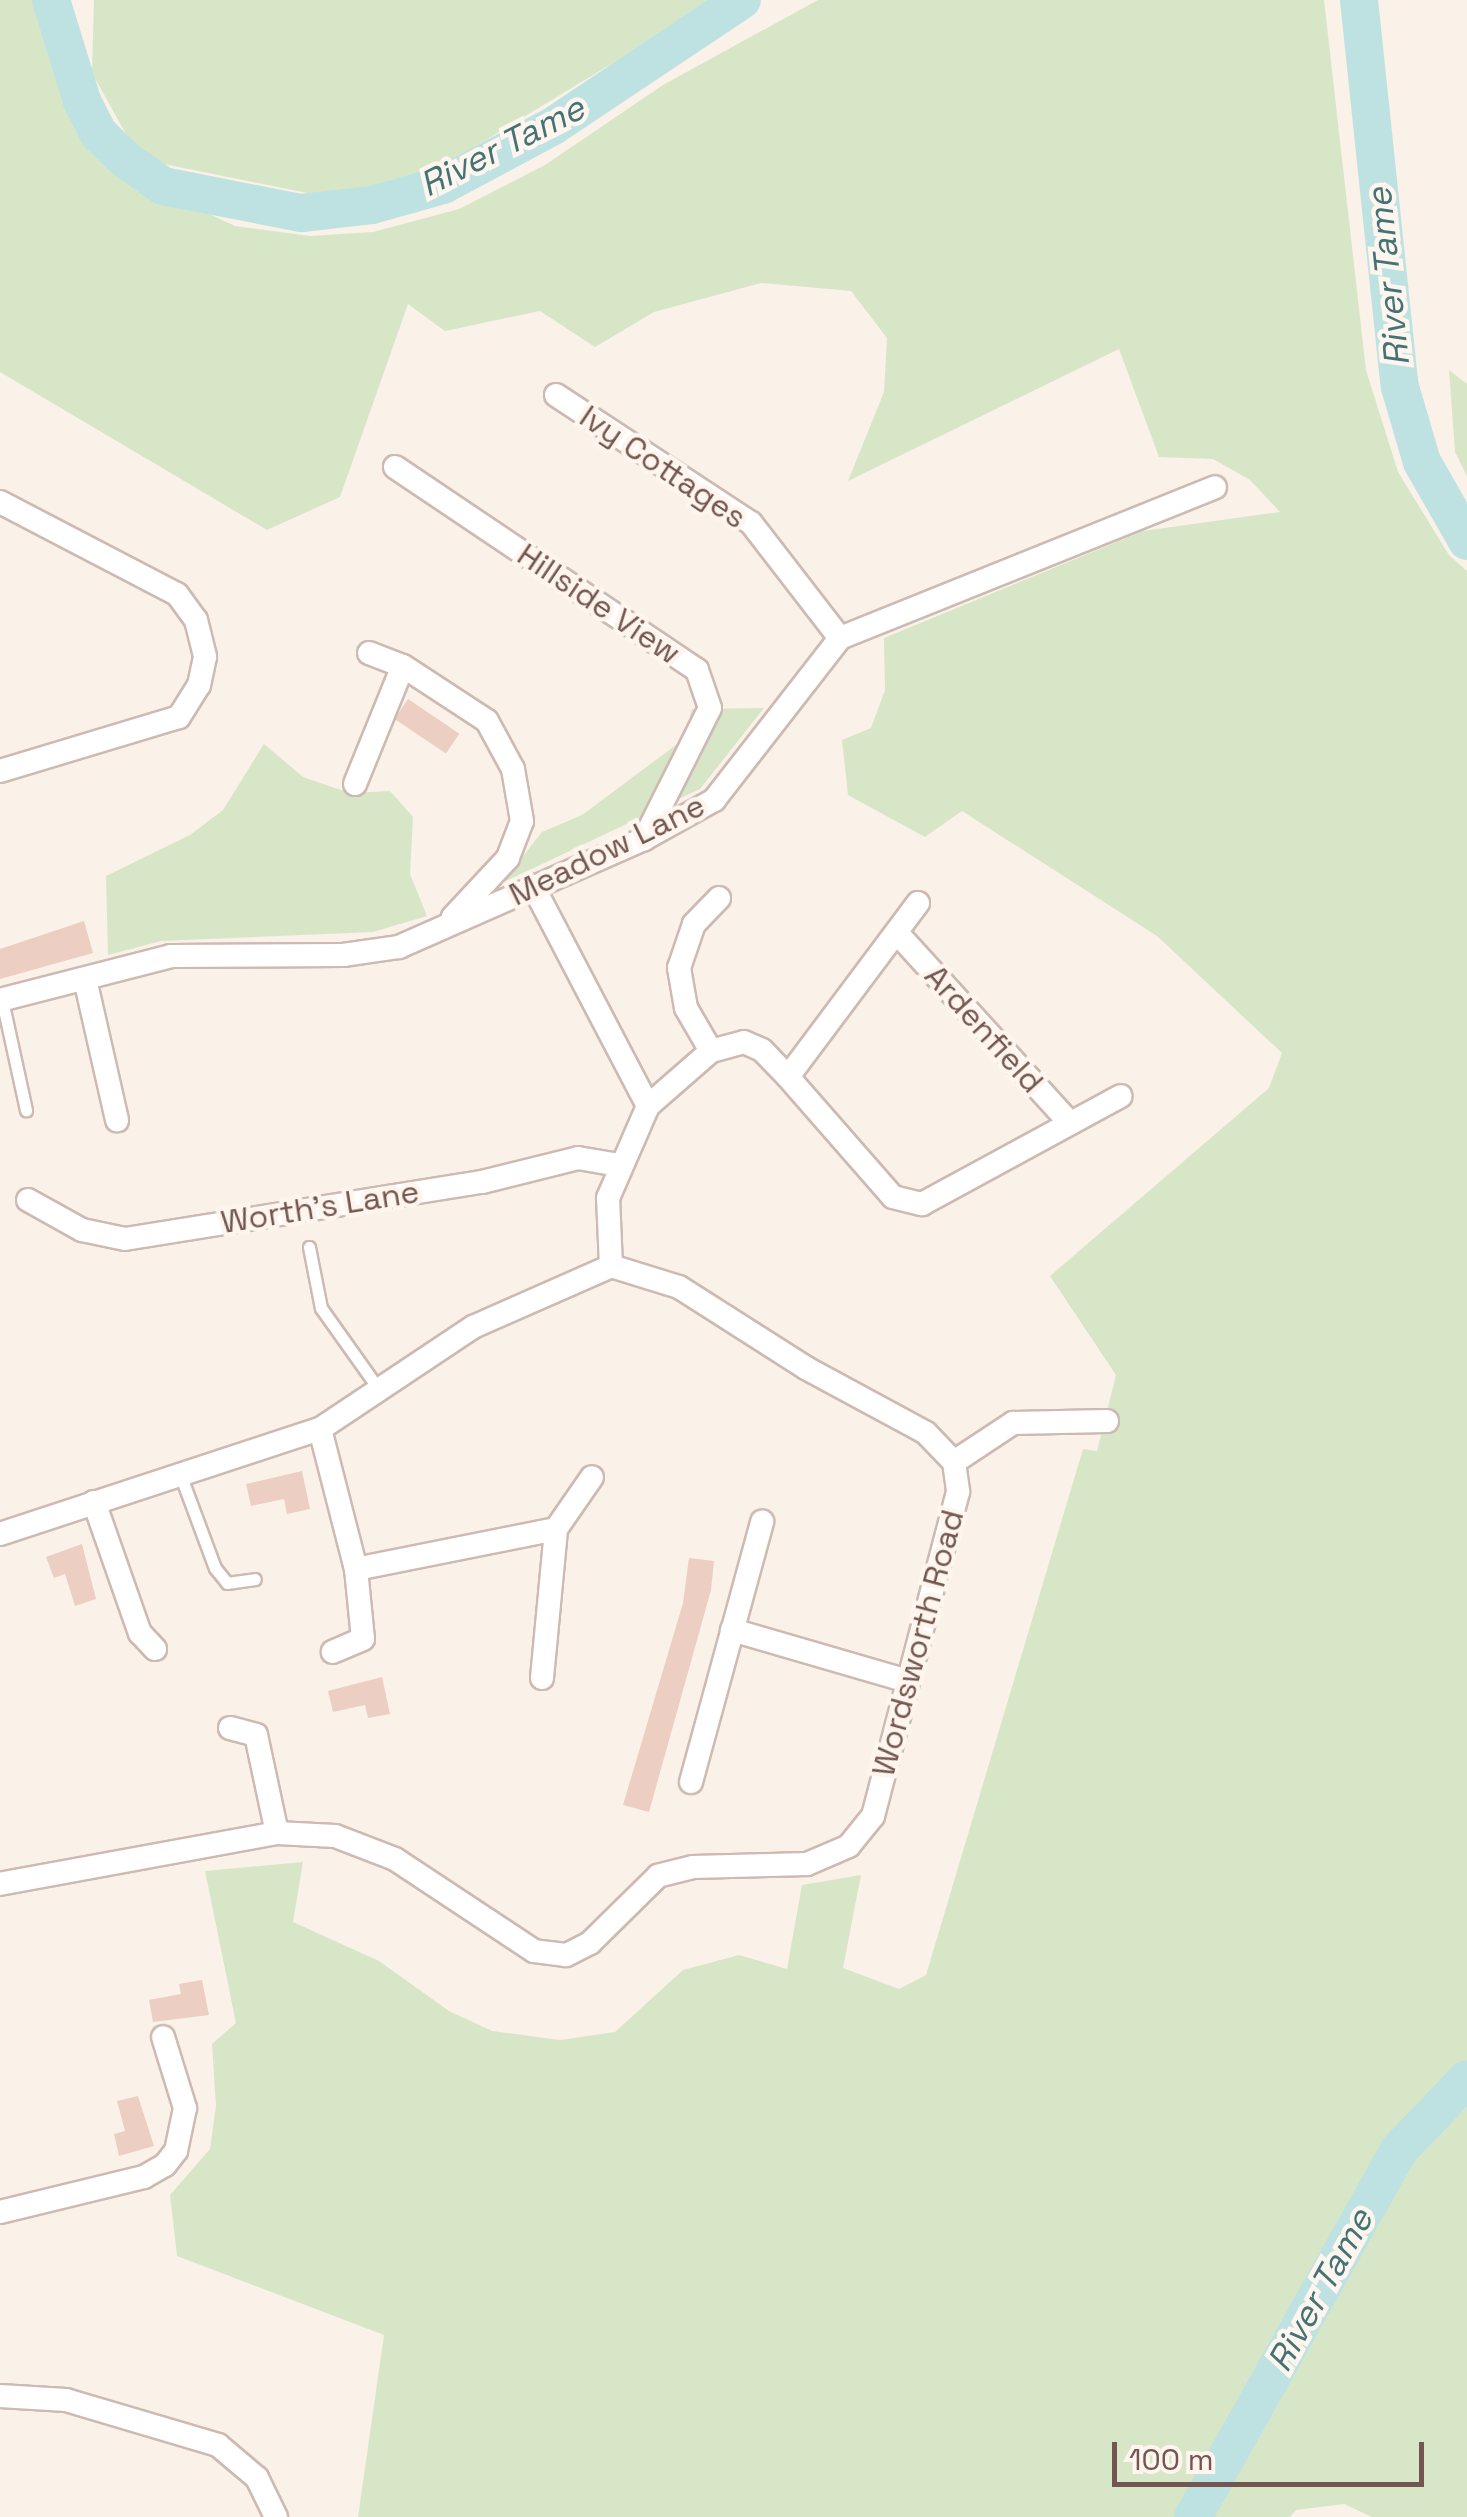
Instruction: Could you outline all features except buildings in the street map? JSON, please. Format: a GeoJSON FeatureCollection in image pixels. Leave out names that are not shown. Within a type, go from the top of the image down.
{"type":"FeatureCollection","features":[{"type":"Feature","properties":{"kind":"street","name":"Ivy Cottages"},"geometry":{"type":"LineString","coordinates":[[556,395],[750,523],[840,638]]}},
{"type":"Feature","properties":{"kind":"street","name":"Hillside View"},"geometry":{"type":"LineString","coordinates":[[395,467],[698,670],[710,708],[644,839]]}},
{"type":"Feature","properties":{"kind":"street","name":"Meadow Lane"},"geometry":{"type":"LineString","coordinates":[[1,1000],[172,956],[380,950],[450,925],[644,839],[714,800],[840,638],[1215,486]]}},
{"type":"Feature","properties":{"kind":"street"},"geometry":{"type":"LineString","coordinates":[[0,502],[177,594],[196,620],[205,657],[198,685],[179,717],[0,772]]}},
{"type":"Feature","properties":{"kind":"street"},"geometry":{"type":"LineString","coordinates":[[369,654],[403,666],[487,721],[513,769],[522,821],[508,858],[450,925]]}},
{"type":"Feature","properties":{"kind":"street"},"geometry":{"type":"LineString","coordinates":[[355,784],[403,666]]}},
{"type":"Feature","properties":{"kind":"street"},"geometry":{"type":"LineString","coordinates":[[534,886],[648,1106]]}},
{"type":"Feature","properties":{"kind":"street"},"geometry":{"type":"LineString","coordinates":[[711,1050],[686,1008],[679,968],[694,924],[718,898]]}},
{"type":"Feature","properties":{"kind":"street","name":"Ardenfield"},"geometry":{"type":"LineString","coordinates":[[918,903],[788,1077],[893,1198],[922,1204],[1121,1096]]}},
{"type":"Feature","properties":{"kind":"street","name":"Ardenfield"},"geometry":{"type":"LineString","coordinates":[[898,934],[1070,1123]]}},
{"type":"Feature","properties":{"kind":"street"},"geometry":{"type":"LineString","coordinates":[[85,979],[118,1120]]}},
{"type":"Feature","properties":{"kind":"street"},"geometry":{"type":"LineString","coordinates":[[0,1534],[320,1429],[473,1327],[611,1266],[608,1198],[619,1165],[648,1106],[711,1050],[744,1042],[762,1050],[788,1077]]}},
{"type":"Feature","properties":{"kind":"street","name":"Worth's Lane"},"geometry":{"type":"LineString","coordinates":[[28,1200],[82,1230],[124,1239],[482,1182],[578,1158],[619,1165]]}},
{"type":"Feature","properties":{"kind":"street","name":"Wordsworth Road"},"geometry":{"type":"LineString","coordinates":[[0,1884],[277,1832],[335,1836],[395,1859],[534,1951],[566,1955],[590,1943],[658,1876],[693,1868],[807,1864],[849,1846],[874,1816],[958,1492],[954,1462],[926,1434],[806,1368],[679,1286],[611,1266]]}},
{"type":"Feature","properties":{"kind":"street"},"geometry":{"type":"LineString","coordinates":[[954,1462],[1013,1423],[1107,1421]]}},
{"type":"Feature","properties":{"kind":"street"},"geometry":{"type":"LineString","coordinates":[[320,1429],[356,1569],[363,1639],[333,1652]]}},
{"type":"Feature","properties":{"kind":"street"},"geometry":{"type":"LineString","coordinates":[[542,1678],[556,1528],[592,1478]]}},
{"type":"Feature","properties":{"kind":"street"},"geometry":{"type":"LineString","coordinates":[[94,1502],[148,1641]]}},
{"type":"Feature","properties":{"kind":"street"},"geometry":{"type":"LineString","coordinates":[[691,1782],[762,1522]]}},
{"type":"Feature","properties":{"kind":"street"},"geometry":{"type":"LineString","coordinates":[[356,1569],[556,1528]]}},
{"type":"Feature","properties":{"kind":"street"},"geometry":{"type":"LineString","coordinates":[[732,1630],[908,1681]]}},
{"type":"Feature","properties":{"kind":"street"},"geometry":{"type":"LineString","coordinates":[[230,1728],[256,1734],[277,1832]]}},
{"type":"Feature","properties":{"kind":"street"},"geometry":{"type":"LineString","coordinates":[[0,2212],[144,2177],[165,2164],[176,2152],[185,2108],[164,2037]]}},
{"type":"Feature","properties":{"kind":"street"},"geometry":{"type":"LineString","coordinates":[[0,2396],[66,2400],[218,2445],[256,2478],[276,2517]]}},
{"type":"Feature","properties":{"kind":"lane"},"geometry":{"type":"LineString","coordinates":[[1,1000],[26,1110]]}},
{"type":"Feature","properties":{"kind":"lane"},"geometry":{"type":"LineString","coordinates":[[308,1246],[321,1308],[380,1391]]}},
{"type":"Feature","properties":{"kind":"lane"},"geometry":{"type":"LineString","coordinates":[[180,1474],[215,1568],[227,1583],[256,1579]]}},
{"type":"Feature","properties":{"kind":"green space"},"geometry":{"type":"Polygon","coordinates":[[[0,0],[42,0],[87,140],[115,170],[235,226],[310,236],[373,232],[459,209],[545,165],[663,85],[818,0],[1324,0],[1366,370],[1398,472],[1449,555],[1467,571],[1467,2517],[1372,2517],[1344,2504],[1296,2510],[1290,2517],[358,2517],[384,2335],[177,2256],[170,2195],[210,2149],[216,2106],[212,2044],[236,2023],[205,1871],[303,1862],[293,1922],[379,1961],[449,2011],[492,2031],[560,2040],[615,2032],[683,1970],[739,1955],[787,1969],[802,1885],[861,1875],[843,1968],[899,1989],[926,1975],[1083,1449],[1097,1451],[1116,1375],[1050,1276],[1269,1088],[1282,1053],[1157,936],[962,811],[925,837],[848,795],[842,740],[871,728],[885,690],[884,638],[1143,531],[1280,512],[1250,480],[1213,459],[1159,457],[1119,349],[848,481],[884,392],[887,338],[851,291],[761,283],[654,312],[595,347],[540,311],[445,331],[408,304],[340,497],[267,530],[0,372],[0,0]]]}},
{"type":"Feature","properties":{"kind":"green space"},"geometry":{"type":"Polygon","coordinates":[[[94,0],[717,0],[461,155],[416,179],[360,194],[307,193],[154,162],[131,143],[92,73],[94,0]]]}},
{"type":"Feature","properties":{"kind":"green space"},"geometry":{"type":"Polygon","coordinates":[[[1449,370],[1467,384],[1467,476],[1455,452],[1449,370]]]}},
{"type":"Feature","properties":{"kind":"green space"},"geometry":{"type":"Polygon","coordinates":[[[764,708],[700,789],[502,883],[542,832],[582,815],[684,739],[692,709],[764,708]]]}},
{"type":"Feature","properties":{"kind":"green space"},"geometry":{"type":"Polygon","coordinates":[[[264,744],[303,777],[350,793],[390,791],[413,817],[410,874],[427,916],[373,932],[161,941],[108,955],[106,876],[190,835],[223,810],[264,744]]]}},
{"type":"Feature","properties":{"kind":"waterway","name":"River Tame"},"geometry":{"type":"LineString","coordinates":[[51,0],[82,101],[98,133],[126,160],[163,186],[301,213],[372,205],[443,185],[553,126],[742,0]]}},
{"type":"Feature","properties":{"kind":"waterway","name":"River Tame"},"geometry":{"type":"LineString","coordinates":[[1359,0],[1400,387],[1422,462],[1467,541]]}},
{"type":"Feature","properties":{"kind":"waterway","name":"River Tame"},"geometry":{"type":"LineString","coordinates":[[1193,2517],[1399,2150],[1467,2079]]}}]}
